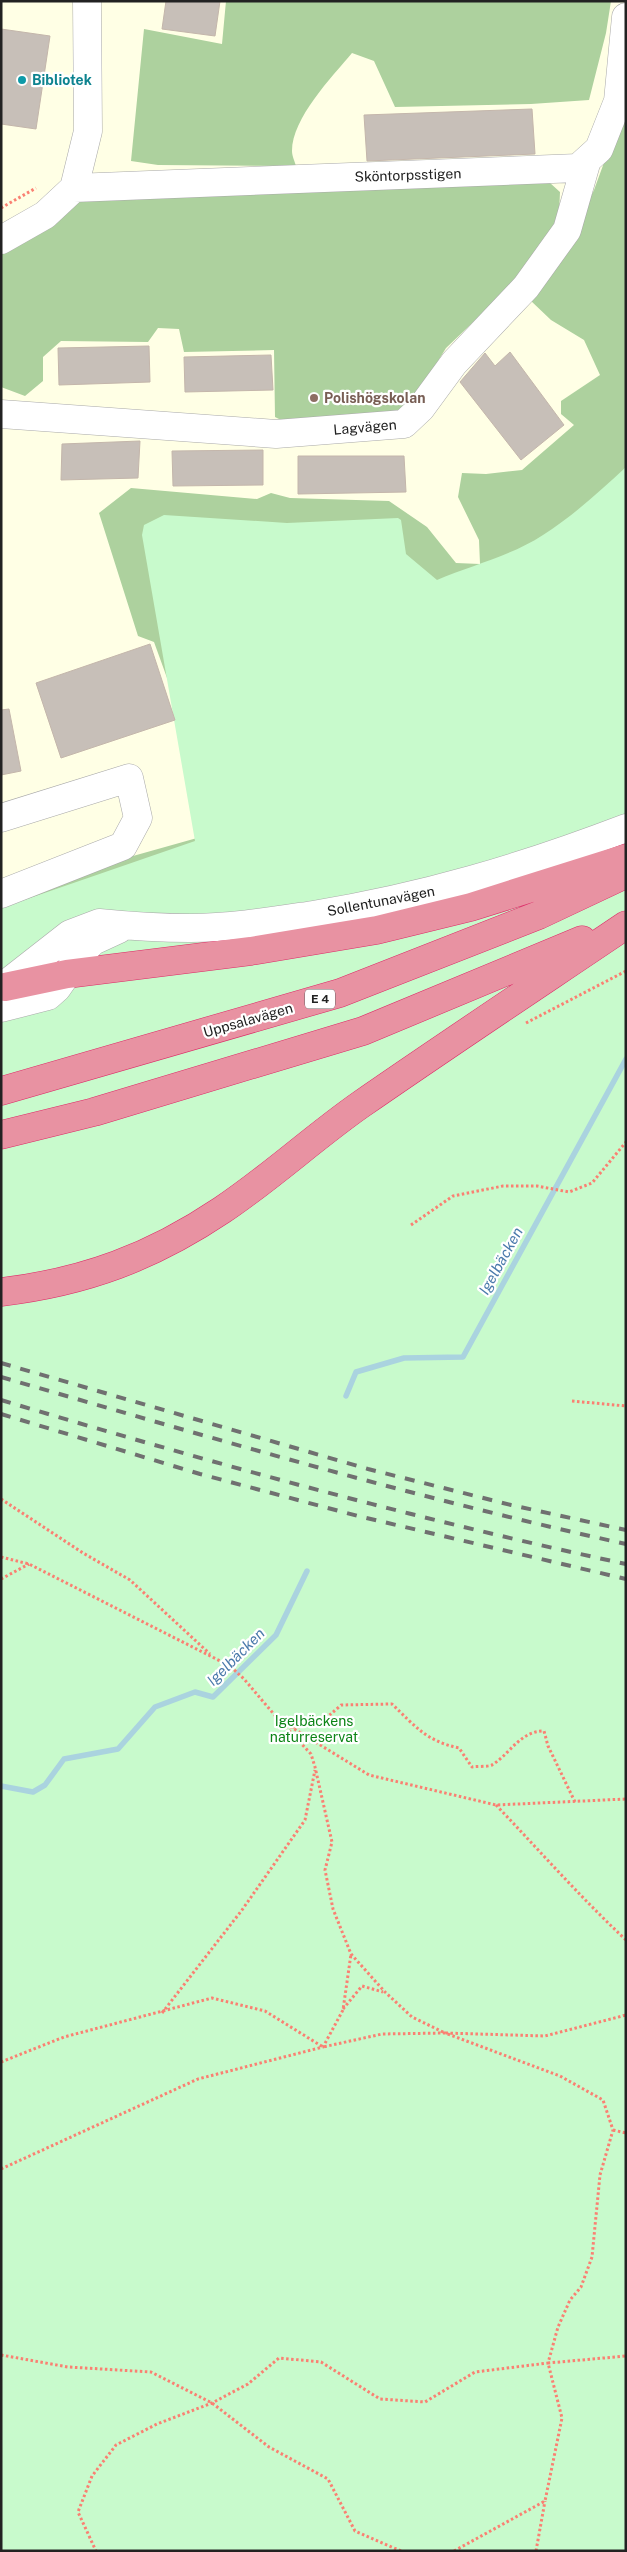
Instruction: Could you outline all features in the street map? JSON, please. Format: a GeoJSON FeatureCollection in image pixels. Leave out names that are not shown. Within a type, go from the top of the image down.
{"type":"FeatureCollection","features":[{"type":"Feature","properties":{"kind":"highway"},"geometry":{"type":"LineString","coordinates":[[3,994],[67,974],[269,949],[377,930],[471,908],[626,858]]}},
{"type":"Feature","properties":{"kind":"highway","name":"Uppsalavägen"},"geometry":{"type":"LineString","coordinates":[[1,1091],[340,993],[539,915],[626,874]]}},
{"type":"Feature","properties":{"kind":"highway"},"geometry":{"type":"LineString","coordinates":[[1,1135],[94,1112],[363,1031],[626,920]]}},
{"type":"Feature","properties":{"kind":"highway"},"geometry":{"type":"LineString","coordinates":[[1,1292],[70,1281],[112,1268],[192,1229],[224,1209],[318,1134],[382,1089],[626,925]]}},
{"type":"Feature","properties":{"kind":"street"},"geometry":{"type":"LineString","coordinates":[[1,240],[44,215],[74,188],[88,131],[87,1]]}},
{"type":"Feature","properties":{"kind":"street","name":"Sköntorpsstigen"},"geometry":{"type":"LineString","coordinates":[[74,188],[578,168],[599,150],[618,101],[626,17]]}},
{"type":"Feature","properties":{"kind":"street","name":"Lagvägen"},"geometry":{"type":"LineString","coordinates":[[1,414],[276,434],[404,424],[421,408],[454,363],[526,287],[567,230],[587,160]]}},
{"type":"Feature","properties":{"kind":"street"},"geometry":{"type":"LineString","coordinates":[[1,818],[129,778],[138,818],[123,846],[1,894]]}},
{"type":"Feature","properties":{"kind":"street","name":"Sollentunavägen"},"geometry":{"type":"LineString","coordinates":[[3,994],[70,934],[99,924],[200,928],[266,922],[351,908],[433,892],[546,859],[626,828]]}},
{"type":"Feature","properties":{"kind":"street","name":"Sollentunavägen"},"geometry":{"type":"LineString","coordinates":[[67,974],[79,956],[93,941],[127,925]]}},
{"type":"Feature","properties":{"kind":"path"},"geometry":{"type":"LineString","coordinates":[[1,208],[36,188]]}},
{"type":"Feature","properties":{"kind":"path"},"geometry":{"type":"LineString","coordinates":[[411,1225],[453,1196],[503,1186],[537,1186],[569,1192],[592,1183],[626,1142]]}},
{"type":"Feature","properties":{"kind":"path"},"geometry":{"type":"LineString","coordinates":[[572,1401],[626,1406]]}},
{"type":"Feature","properties":{"kind":"path"},"geometry":{"type":"LineString","coordinates":[[1,1499],[83,1553],[130,1580],[212,1656]]}},
{"type":"Feature","properties":{"kind":"path"},"geometry":{"type":"LineString","coordinates":[[1,1557],[29,1564],[166,1636],[230,1666],[244,1679],[278,1720],[312,1754],[332,1842],[325,1870],[333,1909],[351,1954],[385,1992],[412,2017],[445,2033],[560,2076],[603,2100],[614,2130],[600,2175],[592,2257],[581,2286],[570,2300],[558,2327],[548,2363],[562,2418],[536,2551]]}},
{"type":"Feature","properties":{"kind":"path"},"geometry":{"type":"LineString","coordinates":[[1,1579],[29,1564]]}},
{"type":"Feature","properties":{"kind":"path"},"geometry":{"type":"LineString","coordinates":[[291,1727],[308,1727],[330,1716],[341,1705],[392,1704],[423,1734],[439,1744],[459,1748],[472,1767],[491,1765],[527,1735],[536,1731],[544,1731],[548,1746],[575,1802]]}},
{"type":"Feature","properties":{"kind":"path"},"geometry":{"type":"LineString","coordinates":[[278,1720],[369,1775],[496,1806],[626,1798]]}},
{"type":"Feature","properties":{"kind":"path"},"geometry":{"type":"LineString","coordinates":[[161,2013],[242,1910],[305,1820],[316,1767]]}},
{"type":"Feature","properties":{"kind":"path"},"geometry":{"type":"LineString","coordinates":[[496,1806],[557,1868],[592,1908],[626,1940]]}},
{"type":"Feature","properties":{"kind":"path"},"geometry":{"type":"LineString","coordinates":[[343,2010],[351,1954]]}},
{"type":"Feature","properties":{"kind":"path"},"geometry":{"type":"LineString","coordinates":[[323,2047],[343,2010],[362,1986],[385,1992]]}},
{"type":"Feature","properties":{"kind":"path"},"geometry":{"type":"LineString","coordinates":[[1,2062],[64,2037],[161,2013],[212,1998],[264,2011],[323,2047]]}},
{"type":"Feature","properties":{"kind":"path"},"geometry":{"type":"LineString","coordinates":[[1,2169],[198,2078],[323,2047],[382,2034],[445,2033],[545,2036],[626,2014]]}},
{"type":"Feature","properties":{"kind":"path"},"geometry":{"type":"LineString","coordinates":[[614,2130],[626,2134]]}},
{"type":"Feature","properties":{"kind":"path"},"geometry":{"type":"LineString","coordinates":[[1,2355],[68,2367],[150,2372],[212,2403],[270,2446],[328,2480],[355,2531],[401,2551]]}},
{"type":"Feature","properties":{"kind":"path"},"geometry":{"type":"LineString","coordinates":[[96,2551],[78,2512],[92,2476],[116,2445],[157,2424],[212,2403],[248,2384],[279,2358],[321,2362],[380,2399],[425,2402],[475,2372],[626,2356]]}},
{"type":"Feature","properties":{"kind":"path"},"geometry":{"type":"LineString","coordinates":[[454,2551],[545,2501]]}},
{"type":"Feature","properties":{"kind":"shaded area","name":"Polishögskolan"},"geometry":{"type":"Polygon","coordinates":[[[1,1],[626,1],[626,794],[1,962],[1,1]]]}},
{"type":"Feature","properties":{"kind":"green space"},"geometry":{"type":"Polygon","coordinates":[[[226,1],[611,1],[606,33],[589,100],[531,104],[395,107],[374,61],[352,53],[314,99],[299,125],[292,151],[296,166],[158,165],[131,161],[144,29],[222,44],[226,1]]]}},
{"type":"Feature","properties":{"kind":"green space"},"geometry":{"type":"Polygon","coordinates":[[[626,117],[626,782],[1,955],[1,907],[133,856],[197,838],[183,722],[154,642],[138,636],[99,513],[131,488],[257,499],[271,493],[290,498],[389,501],[427,527],[456,563],[480,564],[479,540],[458,497],[462,473],[486,474],[522,470],[574,425],[561,414],[561,401],[600,375],[584,340],[551,320],[530,300],[576,226],[594,190],[620,119],[626,117]]]}},
{"type":"Feature","properties":{"kind":"green space"},"geometry":{"type":"Polygon","coordinates":[[[550,183],[560,192],[559,214],[551,236],[525,273],[446,348],[402,420],[293,426],[275,417],[274,350],[184,352],[179,329],[158,328],[148,342],[61,341],[43,357],[43,381],[25,396],[1,387],[1,252],[89,195],[550,183]]]}},
{"type":"Feature","properties":{"kind":"green space","name":"Igelbäckens naturreservat"},"geometry":{"type":"Polygon","coordinates":[[[626,467],[626,2551],[1,2551],[1,908],[195,841],[142,535],[144,525],[164,515],[287,523],[398,518],[401,520],[406,554],[437,580],[505,555],[543,535],[576,511],[626,467]]]}},
{"type":"Feature","properties":{"kind":"building"},"geometry":{"type":"Polygon","coordinates":[[[166,1],[220,1],[215,36],[162,29],[166,1]]]}},
{"type":"Feature","properties":{"kind":"building","name":"Bibliotek"},"geometry":{"type":"Polygon","coordinates":[[[1,29],[50,36],[36,129],[1,124],[1,29]]]}},
{"type":"Feature","properties":{"kind":"building"},"geometry":{"type":"Polygon","coordinates":[[[532,109],[535,154],[367,161],[364,115],[532,109]]]}},
{"type":"Feature","properties":{"kind":"building"},"geometry":{"type":"Polygon","coordinates":[[[149,346],[150,382],[59,385],[58,348],[149,346]]]}},
{"type":"Feature","properties":{"kind":"building"},"geometry":{"type":"Polygon","coordinates":[[[510,352],[564,425],[521,460],[460,382],[485,353],[495,366],[510,352]]]}},
{"type":"Feature","properties":{"kind":"building"},"geometry":{"type":"Polygon","coordinates":[[[271,355],[273,390],[185,392],[184,357],[271,355]]]}},
{"type":"Feature","properties":{"kind":"building"},"geometry":{"type":"Polygon","coordinates":[[[140,441],[138,478],[61,480],[62,444],[140,441]]]}},
{"type":"Feature","properties":{"kind":"building"},"geometry":{"type":"Polygon","coordinates":[[[263,450],[263,485],[173,486],[172,451],[263,450]]]}},
{"type":"Feature","properties":{"kind":"building"},"geometry":{"type":"Polygon","coordinates":[[[298,456],[404,456],[406,492],[298,494],[298,456]]]}},
{"type":"Feature","properties":{"kind":"building"},"geometry":{"type":"Polygon","coordinates":[[[150,644],[175,720],[61,758],[36,683],[150,644]]]}},
{"type":"Feature","properties":{"kind":"building"},"geometry":{"type":"Polygon","coordinates":[[[9,709],[21,771],[1,775],[1,710],[9,709]]]}},
{"type":"Feature","properties":{"kind":"waterway","name":"Igelbäcken"},"geometry":{"type":"LineString","coordinates":[[346,1396],[356,1372],[404,1358],[463,1357],[626,1059]]}},
{"type":"Feature","properties":{"kind":"waterway","name":"Igelbäcken"},"geometry":{"type":"LineString","coordinates":[[1,1786],[33,1792],[45,1785],[64,1759],[118,1749],[155,1707],[195,1692],[213,1697],[276,1635],[307,1571]]}},
{"type":"Feature","properties":{"kind":"railway"},"geometry":{"type":"LineString","coordinates":[[1,1363],[368,1469],[511,1505],[626,1530]]}},
{"type":"Feature","properties":{"kind":"railway"},"geometry":{"type":"LineString","coordinates":[[1,1377],[390,1487],[626,1544]]}},
{"type":"Feature","properties":{"kind":"railway"},"geometry":{"type":"LineString","coordinates":[[1,1400],[156,1445],[390,1509],[626,1564]]}},
{"type":"Feature","properties":{"kind":"railway"},"geometry":{"type":"LineString","coordinates":[[1,1414],[200,1474],[358,1516],[626,1579]]}},
{"type":"Feature","properties":{"kind":"place","name":"Bibliotek"},"geometry":{"type":"Point","coordinates":[22,80]}},
{"type":"Feature","properties":{"kind":"place","name":"Polishögskolan"},"geometry":{"type":"Point","coordinates":[314,398]}}]}
